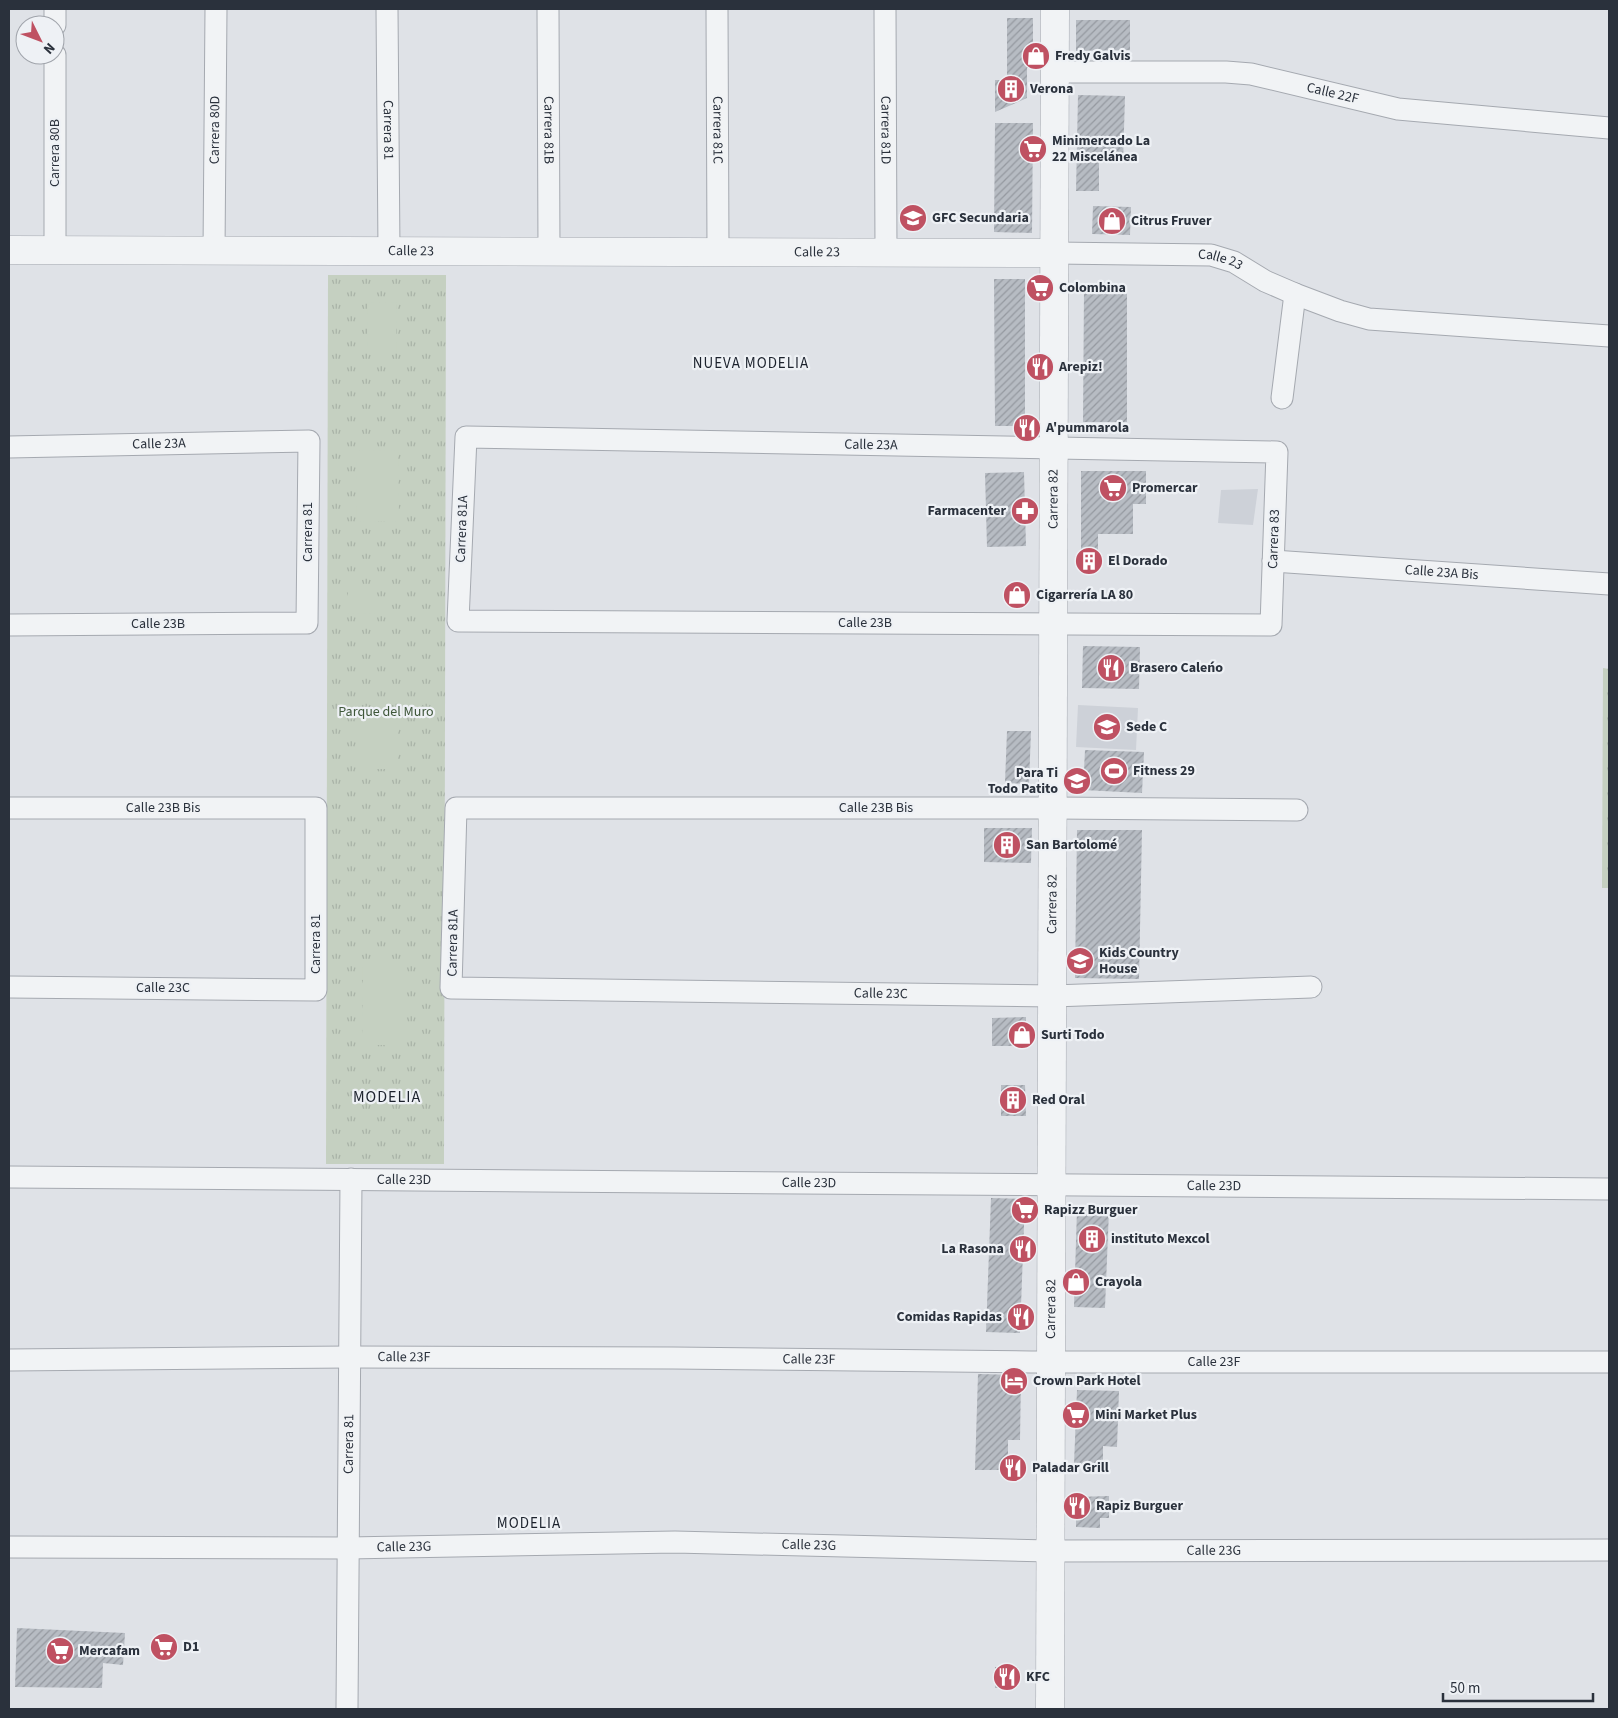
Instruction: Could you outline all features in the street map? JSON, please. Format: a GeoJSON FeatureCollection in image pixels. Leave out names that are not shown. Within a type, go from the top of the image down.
{"type":"FeatureCollection","features":[{"type":"Feature","properties":{"kind":"street","name":"Carrera 80D"},"geometry":{"type":"LineString","coordinates":[[214,250],[216,9]]}},
{"type":"Feature","properties":{"kind":"street","name":"Carrera 81"},"geometry":{"type":"LineString","coordinates":[[387,9],[389,251]]}},
{"type":"Feature","properties":{"kind":"street","name":"Carrera 81B"},"geometry":{"type":"LineString","coordinates":[[548,9],[549,251]]}},
{"type":"Feature","properties":{"kind":"street","name":"Carrera 81C"},"geometry":{"type":"LineString","coordinates":[[717,9],[718,252]]}},
{"type":"Feature","properties":{"kind":"street","name":"Carrera 81D"},"geometry":{"type":"LineString","coordinates":[[885,9],[886,252]]}},
{"type":"Feature","properties":{"kind":"street","name":"Carrera 82"},"geometry":{"type":"LineString","coordinates":[[1050,1709],[1055,9]]}},
{"type":"Feature","properties":{"kind":"street","name":"Carrera 80B"},"geometry":{"type":"LineString","coordinates":[[55,65],[55,250]]}},
{"type":"Feature","properties":{"kind":"street","name":"Calle 22F"},"geometry":{"type":"LineString","coordinates":[[1055,72],[1226,72],[1251,74],[1398,109],[1609,128]]}},
{"type":"Feature","properties":{"kind":"street","name":"Calle 23"},"geometry":{"type":"LineString","coordinates":[[9,250],[1055,252],[1211,255],[1234,262],[1265,281],[1295,294],[1340,311],[1369,319],[1609,336]]}},
{"type":"Feature","properties":{"kind":"street"},"geometry":{"type":"LineString","coordinates":[[1282,398],[1295,294]]}},
{"type":"Feature","properties":{"kind":"street","name":"Calle 23A"},"geometry":{"type":"LineString","coordinates":[[466,436],[1277,452]]}},
{"type":"Feature","properties":{"kind":"street","name":"Carrera 81A"},"geometry":{"type":"LineString","coordinates":[[458,621],[466,436]]}},
{"type":"Feature","properties":{"kind":"street","name":"Carrera 81"},"geometry":{"type":"LineString","coordinates":[[307,623],[309,441]]}},
{"type":"Feature","properties":{"kind":"street","name":"Calle 23A"},"geometry":{"type":"LineString","coordinates":[[9,447],[309,441]]}},
{"type":"Feature","properties":{"kind":"street","name":"Carrera 83"},"geometry":{"type":"LineString","coordinates":[[1271,625],[1277,452]]}},
{"type":"Feature","properties":{"kind":"street","name":"Calle 23A Bis"},"geometry":{"type":"LineString","coordinates":[[1273,561],[1609,584]]}},
{"type":"Feature","properties":{"kind":"street","name":"Calle 23B"},"geometry":{"type":"LineString","coordinates":[[458,621],[1271,625]]}},
{"type":"Feature","properties":{"kind":"street","name":"Calle 23B"},"geometry":{"type":"LineString","coordinates":[[9,625],[307,623]]}},
{"type":"Feature","properties":{"kind":"street","name":"Calle 23B Bis"},"geometry":{"type":"LineString","coordinates":[[9,808],[316,808]]}},
{"type":"Feature","properties":{"kind":"street","name":"Carrera 81"},"geometry":{"type":"LineString","coordinates":[[316,808],[316,990]]}},
{"type":"Feature","properties":{"kind":"street","name":"Carrera 81A"},"geometry":{"type":"LineString","coordinates":[[451,988],[456,808]]}},
{"type":"Feature","properties":{"kind":"street","name":"Calle 23B Bis"},"geometry":{"type":"LineString","coordinates":[[456,808],[1297,810]]}},
{"type":"Feature","properties":{"kind":"street","name":"Calle 23C"},"geometry":{"type":"LineString","coordinates":[[9,987],[316,990]]}},
{"type":"Feature","properties":{"kind":"street","name":"Calle 23C"},"geometry":{"type":"LineString","coordinates":[[451,988],[1053,996],[1311,987]]}},
{"type":"Feature","properties":{"kind":"street","name":"Calle 23D"},"geometry":{"type":"LineString","coordinates":[[9,1177],[1609,1189]]}},
{"type":"Feature","properties":{"kind":"street","name":"Carrera 81"},"geometry":{"type":"LineString","coordinates":[[347,1709],[352,1180]]}},
{"type":"Feature","properties":{"kind":"street","name":"Calle 23F"},"geometry":{"type":"LineString","coordinates":[[9,1360],[350,1357],[1051,1362],[1609,1362]]}},
{"type":"Feature","properties":{"kind":"street","name":"Calle 23G"},"geometry":{"type":"LineString","coordinates":[[9,1547],[348,1548],[675,1542],[1050,1550],[1609,1550]]}},
{"type":"Feature","properties":{"kind":"shaded area"},"geometry":{"type":"Polygon","coordinates":[[[1258,489],[1253,525],[1218,523],[1221,490],[1258,489]]]}},
{"type":"Feature","properties":{"kind":"shaded area","name":"Sede C"},"geometry":{"type":"Polygon","coordinates":[[[1078,705],[1138,708],[1136,750],[1076,747],[1078,705]]]}},
{"type":"Feature","properties":{"kind":"green space","name":"Parque del Muro"},"geometry":{"type":"Polygon","coordinates":[[[328,275],[446,275],[444,1164],[326,1164],[328,275]]]}},
{"type":"Feature","properties":{"kind":"green space"},"geometry":{"type":"Polygon","coordinates":[[[368,302],[397,303],[396,353],[367,353],[368,302]]]}},
{"type":"Feature","properties":{"kind":"green space"},"geometry":{"type":"Polygon","coordinates":[[[398,450],[399,521],[357,522],[356,451],[398,450]]]}},
{"type":"Feature","properties":{"kind":"green space"},"geometry":{"type":"Polygon","coordinates":[[[348,584],[375,584],[375,614],[348,613],[348,584]]]}},
{"type":"Feature","properties":{"kind":"green space"},"geometry":{"type":"Polygon","coordinates":[[[1603,668],[1609,669],[1609,888],[1602,888],[1603,668]]]}},
{"type":"Feature","properties":{"kind":"green space"},"geometry":{"type":"Polygon","coordinates":[[[358,709],[398,709],[398,769],[358,769],[358,709]]]}},
{"type":"Feature","properties":{"kind":"green space"},"geometry":{"type":"Polygon","coordinates":[[[363,965],[406,965],[406,1045],[362,1045],[363,965]]]}},
{"type":"Feature","properties":{"kind":"building"},"geometry":{"type":"Polygon","coordinates":[[[1007,18],[1033,18],[1033,68],[1027,68],[1027,98],[995,112],[995,80],[1007,80],[1007,18]]]}},
{"type":"Feature","properties":{"kind":"building"},"geometry":{"type":"Polygon","coordinates":[[[1076,20],[1130,20],[1130,50],[1076,51],[1076,20]]]}},
{"type":"Feature","properties":{"kind":"building"},"geometry":{"type":"Polygon","coordinates":[[[1078,95],[1125,96],[1123,163],[1099,162],[1099,191],[1076,191],[1078,95]]]}},
{"type":"Feature","properties":{"kind":"building"},"geometry":{"type":"Polygon","coordinates":[[[995,123],[1033,123],[1032,233],[994,232],[995,123]]]}},
{"type":"Feature","properties":{"kind":"building","name":"Citrus Fruver"},"geometry":{"type":"Polygon","coordinates":[[[1093,206],[1131,207],[1130,235],[1092,234],[1093,206]]]}},
{"type":"Feature","properties":{"kind":"building"},"geometry":{"type":"Polygon","coordinates":[[[994,279],[1025,279],[1025,426],[995,426],[994,279]]]}},
{"type":"Feature","properties":{"kind":"building"},"geometry":{"type":"Polygon","coordinates":[[[1084,290],[1127,290],[1127,422],[1083,422],[1084,290]]]}},
{"type":"Feature","properties":{"kind":"building"},"geometry":{"type":"Polygon","coordinates":[[[1081,471],[1146,471],[1146,504],[1133,504],[1133,534],[1098,534],[1098,570],[1081,570],[1081,471]]]}},
{"type":"Feature","properties":{"kind":"building"},"geometry":{"type":"Polygon","coordinates":[[[1024,472],[1026,546],[987,547],[985,473],[1024,472]]]}},
{"type":"Feature","properties":{"kind":"building","name":"Brasero Caleńo"},"geometry":{"type":"Polygon","coordinates":[[[1083,646],[1140,647],[1139,689],[1082,688],[1083,646]]]}},
{"type":"Feature","properties":{"kind":"building"},"geometry":{"type":"Polygon","coordinates":[[[1007,731],[1031,731],[1029,784],[1005,783],[1007,731]]]}},
{"type":"Feature","properties":{"kind":"building","name":"Fitness 29"},"geometry":{"type":"Polygon","coordinates":[[[1085,750],[1144,752],[1142,793],[1083,790],[1085,750]]]}},
{"type":"Feature","properties":{"kind":"building","name":"San Bartolomé"},"geometry":{"type":"Polygon","coordinates":[[[984,828],[1032,828],[1031,863],[984,862],[984,828]]]}},
{"type":"Feature","properties":{"kind":"building","name":"Kids Country House"},"geometry":{"type":"Polygon","coordinates":[[[1077,830],[1142,830],[1139,979],[1075,978],[1077,830]]]}},
{"type":"Feature","properties":{"kind":"building"},"geometry":{"type":"Polygon","coordinates":[[[1026,1017],[1026,1046],[992,1046],[992,1018],[1026,1017]]]}},
{"type":"Feature","properties":{"kind":"building","name":"Red Oral"},"geometry":{"type":"Polygon","coordinates":[[[1001,1085],[1025,1085],[1026,1116],[1001,1116],[1001,1085]]]}},
{"type":"Feature","properties":{"kind":"building"},"geometry":{"type":"Polygon","coordinates":[[[991,1198],[1025,1199],[1020,1333],[986,1332],[991,1198]]]}},
{"type":"Feature","properties":{"kind":"building","name":"instituto Mexcol"},"geometry":{"type":"Polygon","coordinates":[[[1077,1209],[1109,1210],[1105,1308],[1074,1307],[1077,1209]]]}},
{"type":"Feature","properties":{"kind":"building"},"geometry":{"type":"Polygon","coordinates":[[[978,1374],[1021,1375],[1020,1440],[1008,1440],[1008,1470],[975,1470],[978,1374]]]}},
{"type":"Feature","properties":{"kind":"building"},"geometry":{"type":"Polygon","coordinates":[[[1077,1390],[1119,1391],[1117,1447],[1103,1446],[1103,1465],[1074,1464],[1077,1390]]]}},
{"type":"Feature","properties":{"kind":"building"},"geometry":{"type":"Polygon","coordinates":[[[1109,1496],[1109,1518],[1100,1518],[1100,1528],[1076,1527],[1076,1497],[1109,1496]]]}},
{"type":"Feature","properties":{"kind":"building","name":"Mercafam"},"geometry":{"type":"Polygon","coordinates":[[[17,1628],[125,1633],[123,1665],[103,1663],[102,1688],[15,1687],[17,1628]]]}},
{"type":"Feature","properties":{"kind":"building","name":"KFC"},"geometry":{"type":"Polygon","coordinates":[[[995,1667],[1018,1667],[1018,1687],[995,1688],[995,1667]]]}},
{"type":"Feature","properties":{"kind":"place","name":"Fredy Galvis"},"geometry":{"type":"Point","coordinates":[1036,56]}},
{"type":"Feature","properties":{"kind":"place","name":"Verona"},"geometry":{"type":"Point","coordinates":[1011,89]}},
{"type":"Feature","properties":{"kind":"place","name":"Minimercado La 22 Miscelánea"},"geometry":{"type":"Point","coordinates":[1033,149]}},
{"type":"Feature","properties":{"kind":"place","name":"GFC Secundaria"},"geometry":{"type":"Point","coordinates":[913,218]}},
{"type":"Feature","properties":{"kind":"place","name":"Citrus Fruver"},"geometry":{"type":"Point","coordinates":[1112,221]}},
{"type":"Feature","properties":{"kind":"place","name":"Colombina"},"geometry":{"type":"Point","coordinates":[1040,288]}},
{"type":"Feature","properties":{"kind":"place","name":"Arepiz!"},"geometry":{"type":"Point","coordinates":[1040,367]}},
{"type":"Feature","properties":{"kind":"place","name":"A'pummarola"},"geometry":{"type":"Point","coordinates":[1027,428]}},
{"type":"Feature","properties":{"kind":"place","name":"Promercar"},"geometry":{"type":"Point","coordinates":[1113,488]}},
{"type":"Feature","properties":{"kind":"place","name":"Farmacenter"},"geometry":{"type":"Point","coordinates":[1025,511]}},
{"type":"Feature","properties":{"kind":"place","name":"El Dorado"},"geometry":{"type":"Point","coordinates":[1089,561]}},
{"type":"Feature","properties":{"kind":"place","name":"Cigarrería LA 80"},"geometry":{"type":"Point","coordinates":[1017,595]}},
{"type":"Feature","properties":{"kind":"place","name":"Brasero Caleńo"},"geometry":{"type":"Point","coordinates":[1111,668]}},
{"type":"Feature","properties":{"kind":"place","name":"Sede C"},"geometry":{"type":"Point","coordinates":[1107,727]}},
{"type":"Feature","properties":{"kind":"place","name":"Fitness 29"},"geometry":{"type":"Point","coordinates":[1114,771]}},
{"type":"Feature","properties":{"kind":"place","name":"Para Ti Todo Patito"},"geometry":{"type":"Point","coordinates":[1077,781]}},
{"type":"Feature","properties":{"kind":"place","name":"San Bartolomé"},"geometry":{"type":"Point","coordinates":[1007,845]}},
{"type":"Feature","properties":{"kind":"place","name":"Kids Country House"},"geometry":{"type":"Point","coordinates":[1080,961]}},
{"type":"Feature","properties":{"kind":"place","name":"Surti Todo"},"geometry":{"type":"Point","coordinates":[1022,1035]}},
{"type":"Feature","properties":{"kind":"place","name":"Red Oral"},"geometry":{"type":"Point","coordinates":[1013,1100]}},
{"type":"Feature","properties":{"kind":"place","name":"Rapizz Burguer"},"geometry":{"type":"Point","coordinates":[1025,1210]}},
{"type":"Feature","properties":{"kind":"place","name":"instituto Mexcol"},"geometry":{"type":"Point","coordinates":[1092,1239]}},
{"type":"Feature","properties":{"kind":"place","name":"La Rasona"},"geometry":{"type":"Point","coordinates":[1023,1249]}},
{"type":"Feature","properties":{"kind":"place","name":"Crayola"},"geometry":{"type":"Point","coordinates":[1076,1282]}},
{"type":"Feature","properties":{"kind":"place","name":"Comidas Rapidas"},"geometry":{"type":"Point","coordinates":[1021,1317]}},
{"type":"Feature","properties":{"kind":"place","name":"Crown Park Hotel"},"geometry":{"type":"Point","coordinates":[1014,1381]}},
{"type":"Feature","properties":{"kind":"place","name":"Mini Market Plus"},"geometry":{"type":"Point","coordinates":[1076,1415]}},
{"type":"Feature","properties":{"kind":"place","name":"Paladar Grill"},"geometry":{"type":"Point","coordinates":[1013,1468]}},
{"type":"Feature","properties":{"kind":"place","name":"Rapiz Burguer"},"geometry":{"type":"Point","coordinates":[1077,1506]}},
{"type":"Feature","properties":{"kind":"place","name":"D1"},"geometry":{"type":"Point","coordinates":[164,1647]}},
{"type":"Feature","properties":{"kind":"place","name":"Mercafam"},"geometry":{"type":"Point","coordinates":[60,1651]}},
{"type":"Feature","properties":{"kind":"place","name":"KFC"},"geometry":{"type":"Point","coordinates":[1007,1677]}},
{"type":"Feature","properties":{"kind":"district","name":"NUEVA MODELIA"},"geometry":{"type":"Point","coordinates":[751,363]}},
{"type":"Feature","properties":{"kind":"district","name":"MODELIA"},"geometry":{"type":"Point","coordinates":[387,1097]}},
{"type":"Feature","properties":{"kind":"district","name":"MODELIA"},"geometry":{"type":"Point","coordinates":[529,1523]}}]}
